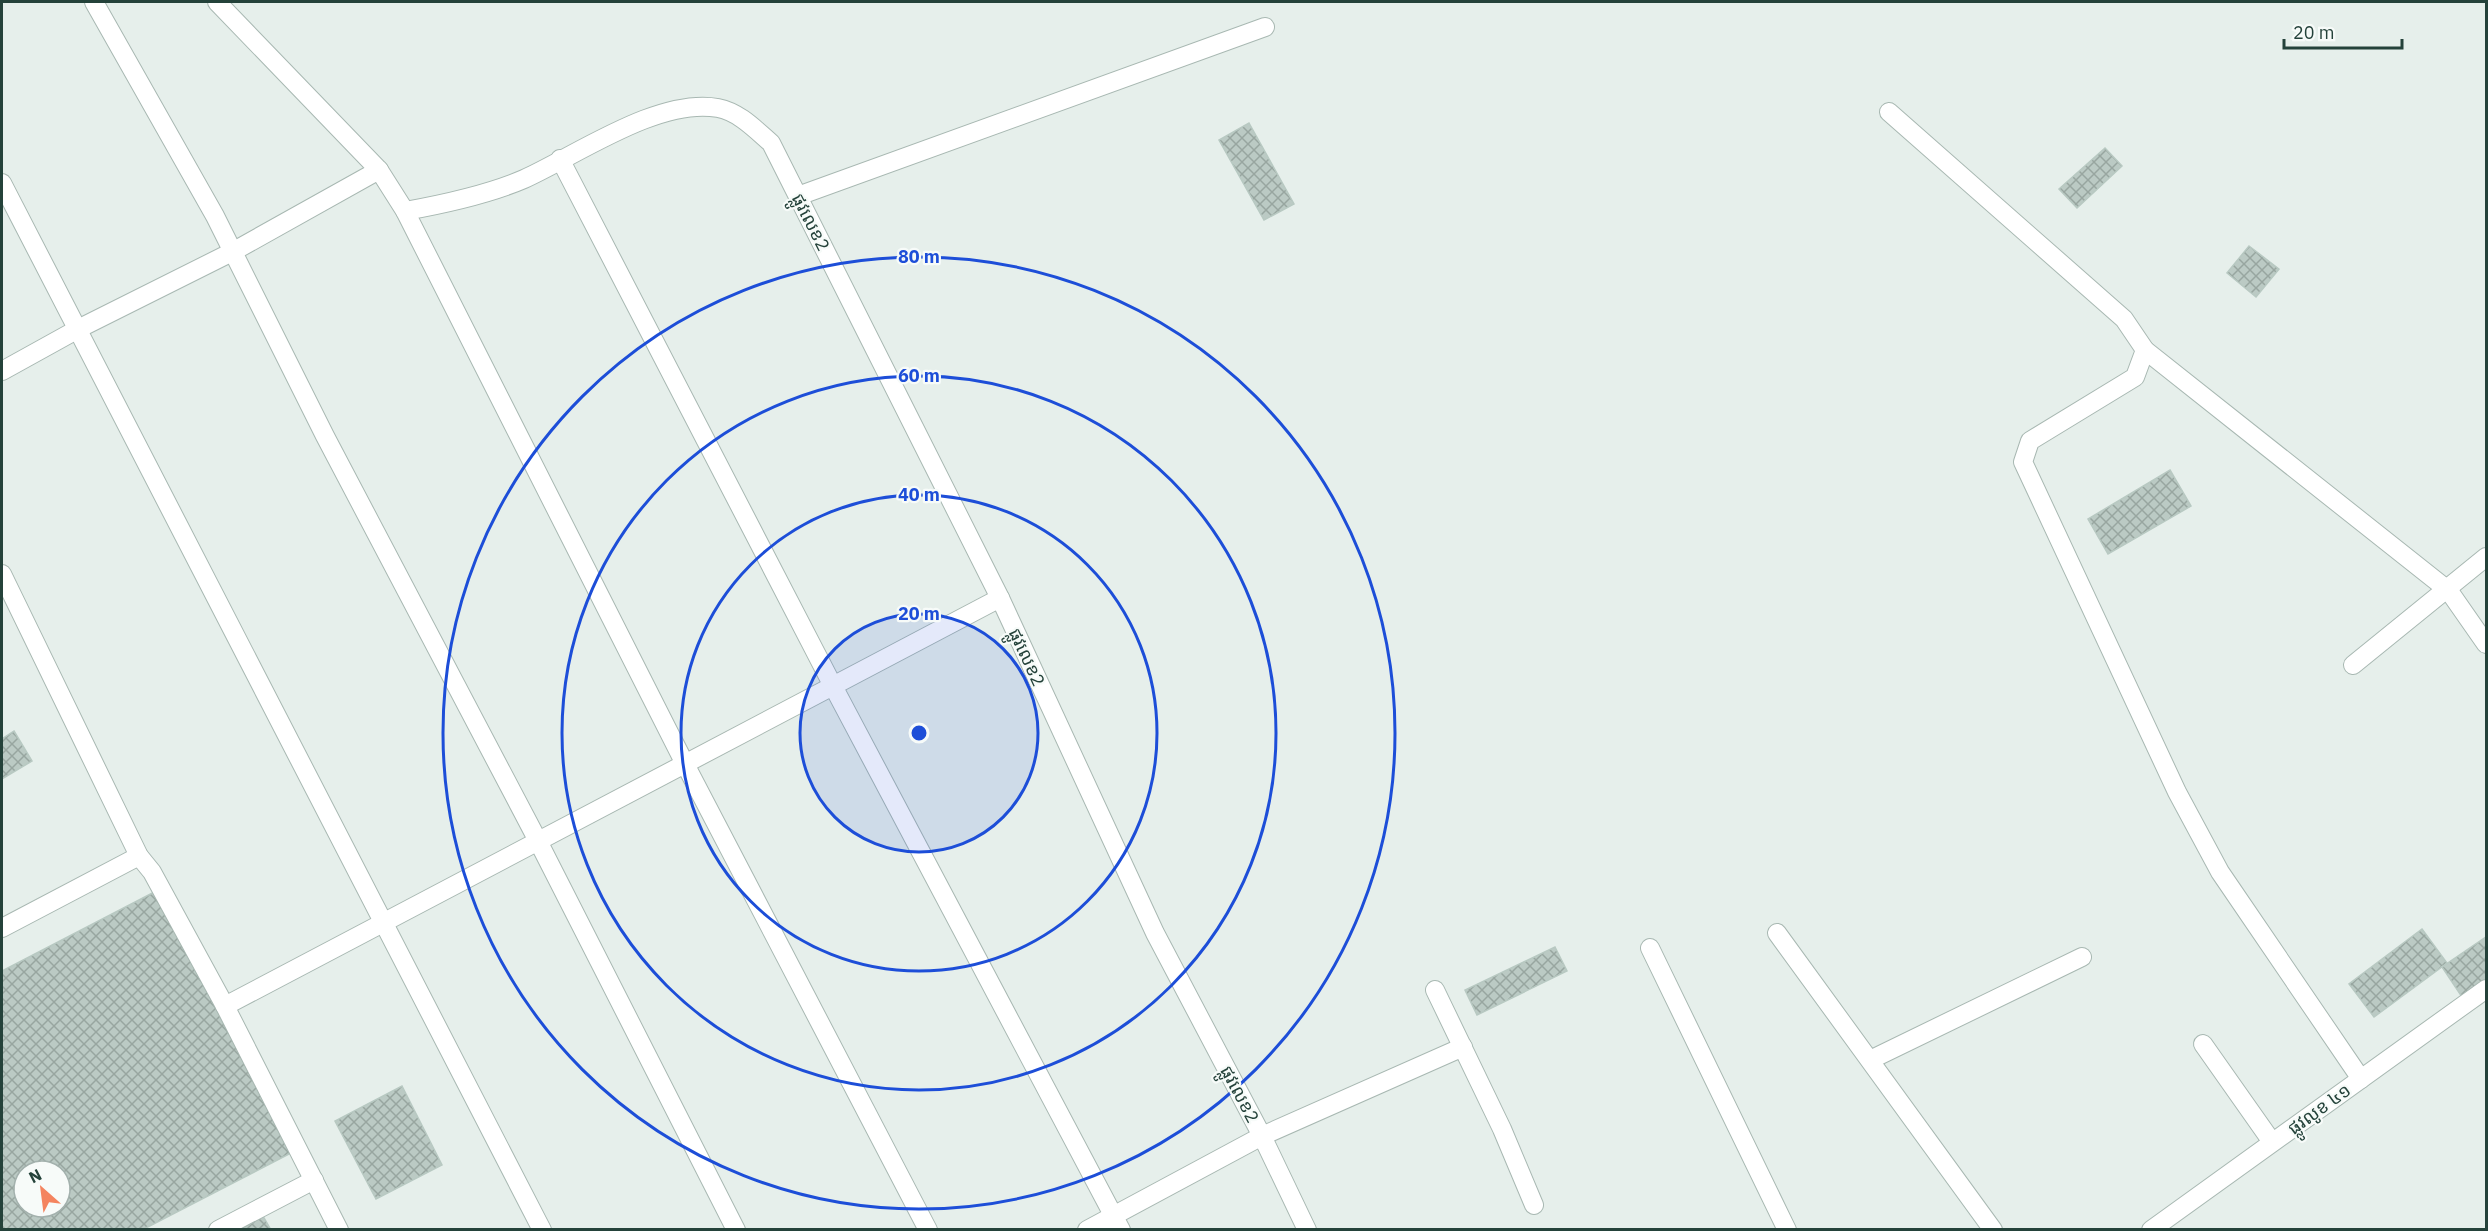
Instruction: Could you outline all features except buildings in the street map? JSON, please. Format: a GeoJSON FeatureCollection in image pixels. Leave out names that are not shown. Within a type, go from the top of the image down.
{"type":"FeatureCollection","features":[{"type":"Feature","properties":{"kind":"street"},"geometry":{"type":"LineString","coordinates":[[94,2],[234,251],[325,436],[537,841],[736,1230]]}},
{"type":"Feature","properties":{"kind":"street"},"geometry":{"type":"LineString","coordinates":[[217,2],[380,170],[405,211],[685,764],[928,1230]]}},
{"type":"Feature","properties":{"kind":"street"},"geometry":{"type":"LineString","coordinates":[[798,196],[1265,27]]}},
{"type":"Feature","properties":{"kind":"street","name":"ផ្លូវលេខ2"},"geometry":{"type":"LineString","coordinates":[[560,159],[655,115],[687,107],[719,108],[745,120],[771,143],[1000,598],[1155,933],[1262,1136],[1307,1230]]}},
{"type":"Feature","properties":{"kind":"street"},"geometry":{"type":"LineString","coordinates":[[1889,112],[2124,319],[2145,350],[2449,591],[2487,644]]}},
{"type":"Feature","properties":{"kind":"street"},"geometry":{"type":"LineString","coordinates":[[405,211],[446,203],[522,179],[560,159],[833,686],[1117,1223]]}},
{"type":"Feature","properties":{"kind":"street"},"geometry":{"type":"LineString","coordinates":[[2,371],[78,329],[234,251],[380,170]]}},
{"type":"Feature","properties":{"kind":"street"},"geometry":{"type":"LineString","coordinates":[[2,183],[542,1230]]}},
{"type":"Feature","properties":{"kind":"street"},"geometry":{"type":"LineString","coordinates":[[2145,350],[2134,377],[2030,441],[2023,462],[2177,792],[2220,872],[2361,1079]]}},
{"type":"Feature","properties":{"kind":"street"},"geometry":{"type":"LineString","coordinates":[[2353,665],[2449,591],[2487,557]]}},
{"type":"Feature","properties":{"kind":"street"},"geometry":{"type":"LineString","coordinates":[[2,574],[139,856],[153,872],[225,1006],[339,1230]]}},
{"type":"Feature","properties":{"kind":"street"},"geometry":{"type":"LineString","coordinates":[[225,1006],[1000,598]]}},
{"type":"Feature","properties":{"kind":"street"},"geometry":{"type":"LineString","coordinates":[[2,928],[139,856]]}},
{"type":"Feature","properties":{"kind":"street"},"geometry":{"type":"LineString","coordinates":[[1777,933],[1993,1230]]}},
{"type":"Feature","properties":{"kind":"street"},"geometry":{"type":"LineString","coordinates":[[1650,948],[1787,1230]]}},
{"type":"Feature","properties":{"kind":"street"},"geometry":{"type":"LineString","coordinates":[[1870,1060],[2082,957]]}},
{"type":"Feature","properties":{"kind":"street","name":"ផ្លូវលូខ ៤១"},"geometry":{"type":"LineString","coordinates":[[2151,1230],[2487,989]]}},
{"type":"Feature","properties":{"kind":"street"},"geometry":{"type":"LineString","coordinates":[[1435,990],[1534,1205]]}},
{"type":"Feature","properties":{"kind":"street"},"geometry":{"type":"LineString","coordinates":[[2203,1044],[2272,1142]]}},
{"type":"Feature","properties":{"kind":"street"},"geometry":{"type":"LineString","coordinates":[[1087,1230],[1117,1223],[1262,1136],[1463,1047]]}},
{"type":"Feature","properties":{"kind":"street"},"geometry":{"type":"LineString","coordinates":[[218,1230],[314,1180]]}}]}
